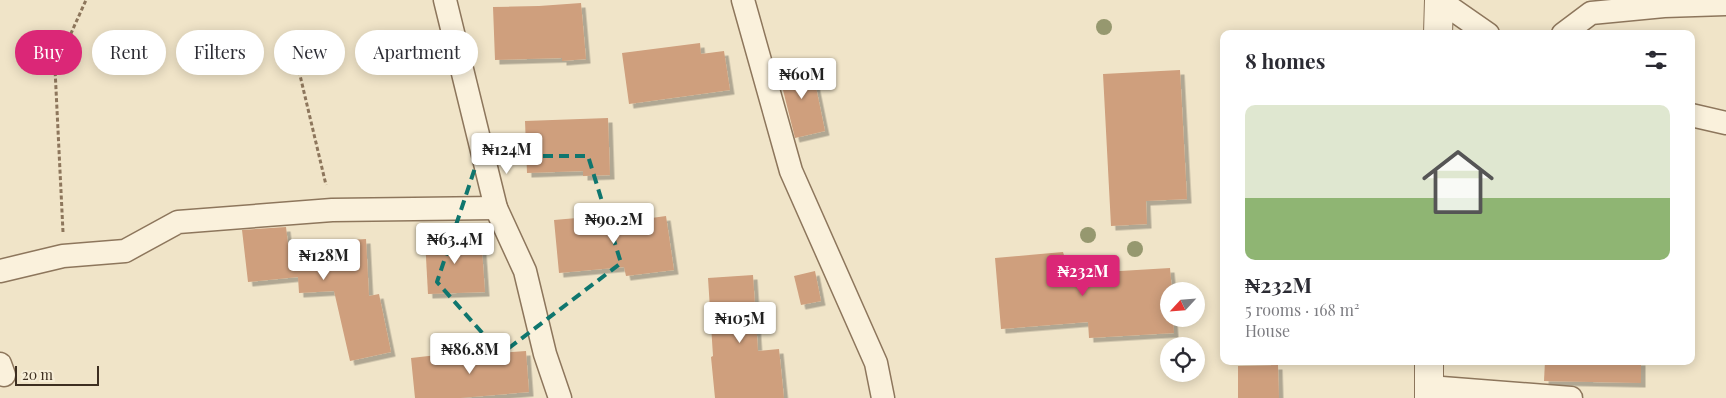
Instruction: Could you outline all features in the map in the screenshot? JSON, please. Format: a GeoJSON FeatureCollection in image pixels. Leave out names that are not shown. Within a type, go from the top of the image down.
{"type":"FeatureCollection","features":[{"type":"Feature","properties":{"kind":"street"},"geometry":{"type":"LineString","coordinates":[[446,0],[496,208],[525,271],[545,354],[560,398]]}},
{"type":"Feature","properties":{"kind":"street"},"geometry":{"type":"LineString","coordinates":[[743,0],[791,172],[876,363],[883,398]]}},
{"type":"Feature","properties":{"kind":"street"},"geometry":{"type":"LineString","coordinates":[[1438,0],[1438,30]]}},
{"type":"Feature","properties":{"kind":"street"},"geometry":{"type":"LineString","coordinates":[[1438,0],[1482,30]]}},
{"type":"Feature","properties":{"kind":"street"},"geometry":{"type":"LineString","coordinates":[[1568,30],[1591,13],[1664,6],[1726,4]]}},
{"type":"Feature","properties":{"kind":"street"},"geometry":{"type":"LineString","coordinates":[[1695,116],[1726,123]]}},
{"type":"Feature","properties":{"kind":"street"},"geometry":{"type":"LineString","coordinates":[[0,271],[63,256],[125,251],[178,222],[332,210],[496,208]]}},
{"type":"Feature","properties":{"kind":"street"},"geometry":{"type":"LineString","coordinates":[[1429,382],[1570,398]]}},
{"type":"Feature","properties":{"kind":"path"},"geometry":{"type":"LineString","coordinates":[[63,256],[61,170],[55,69],[86,0]]}},
{"type":"Feature","properties":{"kind":"path"},"geometry":{"type":"LineString","coordinates":[[300,75],[332,210]]}},
{"type":"Feature","properties":{"kind":"highlighted area"},"geometry":{"type":"Polygon","coordinates":[[[479,156],[588,156],[621,263],[501,354],[437,282],[479,156]]]}},
{"type":"Feature","properties":{"kind":"building"},"geometry":{"type":"Polygon","coordinates":[[[581,3],[586,59],[562,61],[562,58],[495,60],[493,7],[581,3]]]}},
{"type":"Feature","properties":{"kind":"building"},"geometry":{"type":"Polygon","coordinates":[[[700,43],[701,54],[724,51],[730,90],[629,104],[622,53],[700,43]]]}},
{"type":"Feature","properties":{"kind":"building"},"geometry":{"type":"Polygon","coordinates":[[[811,63],[825,131],[795,138],[778,70],[811,63]]]}},
{"type":"Feature","properties":{"kind":"building"},"geometry":{"type":"Polygon","coordinates":[[[1180,70],[1187,199],[1146,201],[1147,224],[1111,226],[1103,74],[1180,70]]]}},
{"type":"Feature","properties":{"kind":"building"},"geometry":{"type":"Polygon","coordinates":[[[608,118],[610,175],[583,176],[583,171],[527,173],[525,121],[608,118]]]}},
{"type":"Feature","properties":{"kind":"building"},"geometry":{"type":"Polygon","coordinates":[[[600,216],[601,225],[666,216],[674,270],[626,276],[624,267],[559,273],[554,220],[600,216]]]}},
{"type":"Feature","properties":{"kind":"building"},"geometry":{"type":"Polygon","coordinates":[[[286,227],[288,244],[366,239],[369,296],[379,294],[391,352],[350,361],[334,291],[299,293],[298,277],[248,282],[242,230],[286,227]]]}},
{"type":"Feature","properties":{"kind":"building"},"geometry":{"type":"Polygon","coordinates":[[[481,236],[485,292],[428,294],[425,239],[481,236]]]}},
{"type":"Feature","properties":{"kind":"building"},"geometry":{"type":"Polygon","coordinates":[[[1063,252],[1070,274],[1170,268],[1171,282],[1160,282],[1160,328],[1174,328],[1174,333],[1089,338],[1088,322],[1001,329],[995,258],[1063,252]]]}},
{"type":"Feature","properties":{"kind":"building"},"geometry":{"type":"Polygon","coordinates":[[[815,271],[821,301],[801,305],[794,276],[815,271]]]}},
{"type":"Feature","properties":{"kind":"building"},"geometry":{"type":"Polygon","coordinates":[[[753,275],[758,351],[779,349],[784,398],[715,398],[711,357],[713,356],[708,278],[753,275]]]}},
{"type":"Feature","properties":{"kind":"building"},"geometry":{"type":"Polygon","coordinates":[[[526,351],[529,392],[460,398],[415,398],[411,358],[455,353],[455,356],[526,351]]]}},
{"type":"Feature","properties":{"kind":"building"},"geometry":{"type":"Polygon","coordinates":[[[1278,365],[1279,398],[1238,398],[1238,366],[1278,365]]]}},
{"type":"Feature","properties":{"kind":"building"},"geometry":{"type":"Polygon","coordinates":[[[1545,365],[1641,365],[1641,383],[1544,381],[1545,365]]]}}]}
